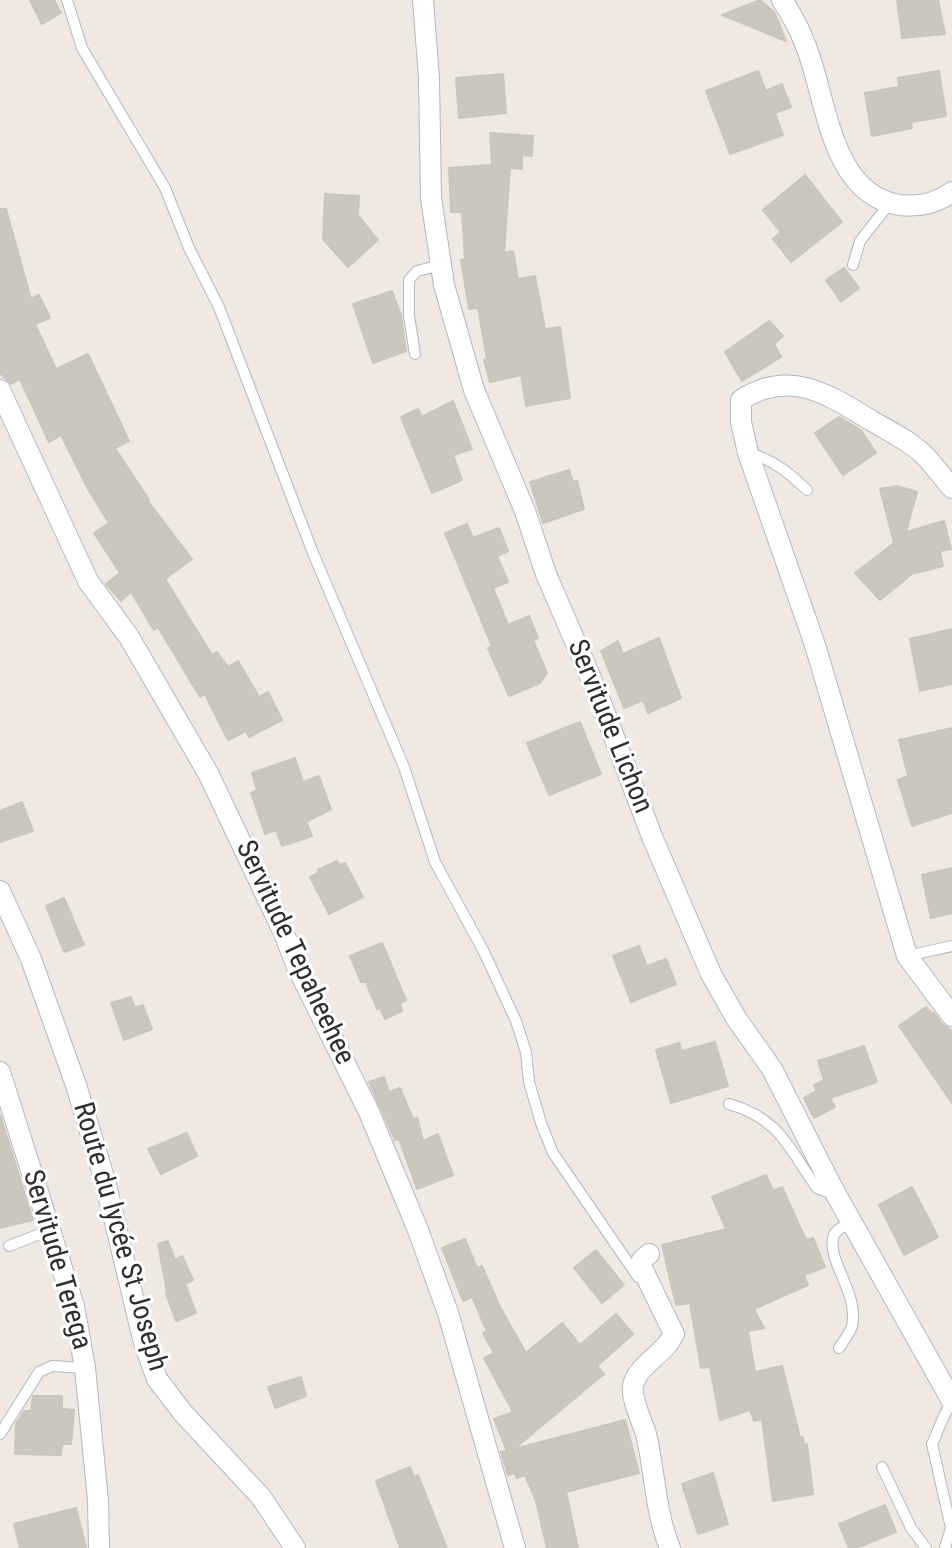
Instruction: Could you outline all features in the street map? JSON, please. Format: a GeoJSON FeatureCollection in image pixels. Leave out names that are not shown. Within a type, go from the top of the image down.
{"type":"FeatureCollection","features":[{"type":"Feature","properties":{"kind":"street","name":"Servitude Lichon"},"geometry":{"type":"LineString","coordinates":[[423,0],[429,78],[431,198],[441,265],[457,337],[474,390],[525,511],[546,574],[711,974],[736,1018],[772,1069],[833,1189],[952,1402]]}},
{"type":"Feature","properties":{"kind":"street"},"geometry":{"type":"LineString","coordinates":[[782,0],[808,50],[834,138],[848,168],[865,189],[890,203],[913,206],[943,198],[952,192]]}},
{"type":"Feature","properties":{"kind":"street"},"geometry":{"type":"LineString","coordinates":[[952,488],[923,453],[831,395],[785,385],[756,390],[741,400],[741,422],[748,453],[815,645],[907,956],[952,1016]]}},
{"type":"Feature","properties":{"kind":"street","name":"Servitude Tepaheehee"},"geometry":{"type":"LineString","coordinates":[[0,390],[88,581],[129,637],[213,783],[298,969],[369,1112],[444,1300],[515,1548]]}},
{"type":"Feature","properties":{"kind":"street","name":"Route du lycée St Joseph"},"geometry":{"type":"LineString","coordinates":[[0,891],[31,959],[80,1098],[105,1181],[144,1343],[157,1379],[183,1413],[261,1497],[295,1548]]}},
{"type":"Feature","properties":{"kind":"street","name":"Servitude Terega"},"geometry":{"type":"LineString","coordinates":[[0,1072],[6,1110],[74,1306],[85,1368],[98,1500],[99,1548]]}},
{"type":"Feature","properties":{"kind":"street"},"geometry":{"type":"LineString","coordinates":[[885,1282],[886,1253]]}},
{"type":"Feature","properties":{"kind":"street"},"geometry":{"type":"LineString","coordinates":[[649,1254],[642,1260],[641,1266],[674,1334],[669,1345],[638,1374],[632,1388],[652,1457],[663,1533],[670,1548]]}},
{"type":"Feature","properties":{"kind":"lane"},"geometry":{"type":"LineString","coordinates":[[67,0],[82,48],[165,188],[189,248],[219,307],[313,553],[404,767],[435,862],[483,950],[516,1021],[526,1052],[529,1082],[553,1153],[642,1283],[672,1338]]}},
{"type":"Feature","properties":{"kind":"lane"},"geometry":{"type":"LineString","coordinates":[[853,265],[860,241],[890,203]]}},
{"type":"Feature","properties":{"kind":"lane"},"geometry":{"type":"LineString","coordinates":[[415,354],[409,316],[409,280],[417,271],[441,265]]}},
{"type":"Feature","properties":{"kind":"lane"},"geometry":{"type":"LineString","coordinates":[[748,453],[763,456],[783,468],[807,490]]}},
{"type":"Feature","properties":{"kind":"lane"},"geometry":{"type":"LineString","coordinates":[[907,956],[952,946]]}},
{"type":"Feature","properties":{"kind":"lane"},"geometry":{"type":"LineString","coordinates":[[729,1104],[746,1109],[766,1121],[783,1135],[817,1188],[824,1191],[833,1189]]}},
{"type":"Feature","properties":{"kind":"lane"},"geometry":{"type":"LineString","coordinates":[[839,1348],[852,1328],[852,1298],[835,1256],[833,1238],[851,1221]]}},
{"type":"Feature","properties":{"kind":"lane"},"geometry":{"type":"LineString","coordinates":[[9,1246],[50,1230]]}},
{"type":"Feature","properties":{"kind":"lane"},"geometry":{"type":"LineString","coordinates":[[0,1434],[39,1372],[52,1366],[85,1368]]}},
{"type":"Feature","properties":{"kind":"lane"},"geometry":{"type":"LineString","coordinates":[[945,1548],[951,1528],[932,1444],[952,1402]]}},
{"type":"Feature","properties":{"kind":"lane"},"geometry":{"type":"LineString","coordinates":[[882,1467],[911,1528],[926,1548]]}},
{"type":"Feature","properties":{"kind":"building"},"geometry":{"type":"Polygon","coordinates":[[[30,0],[54,0],[61,13],[42,24],[30,0]]]}},
{"type":"Feature","properties":{"kind":"building"},"geometry":{"type":"Polygon","coordinates":[[[760,0],[774,12],[786,41],[722,15],[760,0]]]}},
{"type":"Feature","properties":{"kind":"building"},"geometry":{"type":"Polygon","coordinates":[[[897,0],[938,0],[945,34],[902,38],[897,0]]]}},
{"type":"Feature","properties":{"kind":"building"},"geometry":{"type":"Polygon","coordinates":[[[758,71],[766,91],[782,84],[791,107],[775,113],[783,135],[730,154],[706,91],[758,71]]]}},
{"type":"Feature","properties":{"kind":"building"},"geometry":{"type":"Polygon","coordinates":[[[939,71],[946,116],[911,122],[912,128],[872,136],[865,93],[899,87],[898,78],[939,71]]]}},
{"type":"Feature","properties":{"kind":"building"},"geometry":{"type":"Polygon","coordinates":[[[503,74],[506,113],[459,118],[456,78],[503,74]]]}},
{"type":"Feature","properties":{"kind":"building"},"geometry":{"type":"Polygon","coordinates":[[[490,133],[533,136],[532,156],[522,155],[522,169],[510,168],[504,253],[513,251],[518,279],[535,276],[545,329],[560,327],[570,398],[526,406],[521,375],[490,382],[484,360],[487,359],[478,308],[469,309],[461,260],[465,259],[462,212],[451,212],[449,168],[492,165],[490,133]]]}},
{"type":"Feature","properties":{"kind":"building"},"geometry":{"type":"Polygon","coordinates":[[[805,175],[842,222],[791,262],[773,239],[781,232],[763,210],[805,175]]]}},
{"type":"Feature","properties":{"kind":"building"},"geometry":{"type":"Polygon","coordinates":[[[325,194],[359,196],[358,215],[378,240],[348,267],[323,239],[325,194]]]}},
{"type":"Feature","properties":{"kind":"building"},"geometry":{"type":"Polygon","coordinates":[[[0,209],[6,209],[31,299],[39,295],[50,318],[35,324],[56,369],[88,354],[129,441],[115,448],[147,500],[192,559],[165,579],[212,655],[217,652],[228,667],[238,661],[259,697],[268,692],[282,720],[249,737],[246,731],[228,740],[205,694],[200,697],[158,627],[154,630],[131,592],[121,601],[106,584],[120,573],[94,533],[109,523],[61,435],[49,442],[20,379],[11,384],[0,373],[0,209]]]}},
{"type":"Feature","properties":{"kind":"building"},"geometry":{"type":"Polygon","coordinates":[[[844,268],[859,288],[841,302],[826,280],[844,268]]]}},
{"type":"Feature","properties":{"kind":"building"},"geometry":{"type":"Polygon","coordinates":[[[392,291],[401,315],[406,351],[373,363],[353,304],[392,291]]]}},
{"type":"Feature","properties":{"kind":"building"},"geometry":{"type":"Polygon","coordinates":[[[769,321],[783,336],[774,344],[781,357],[742,381],[725,352],[769,321]]]}},
{"type":"Feature","properties":{"kind":"building"},"geometry":{"type":"Polygon","coordinates":[[[453,401],[472,449],[453,455],[462,480],[432,493],[401,417],[418,409],[422,417],[453,401]]]}},
{"type":"Feature","properties":{"kind":"building"},"geometry":{"type":"Polygon","coordinates":[[[839,417],[861,430],[876,453],[843,475],[815,433],[839,417]]]}},
{"type":"Feature","properties":{"kind":"building"},"geometry":{"type":"Polygon","coordinates":[[[569,470],[573,482],[577,481],[584,509],[543,523],[530,482],[569,470]]]}},
{"type":"Feature","properties":{"kind":"building"},"geometry":{"type":"Polygon","coordinates":[[[897,486],[917,492],[906,532],[944,521],[951,549],[940,551],[943,566],[912,574],[880,600],[855,573],[894,543],[880,489],[897,486]]]}},
{"type":"Feature","properties":{"kind":"building"},"geometry":{"type":"Polygon","coordinates":[[[467,524],[473,538],[499,528],[508,551],[497,556],[508,582],[493,588],[508,625],[529,616],[538,638],[533,640],[547,673],[540,683],[509,696],[488,648],[492,646],[445,533],[467,524]]]}},
{"type":"Feature","properties":{"kind":"building"},"geometry":{"type":"Polygon","coordinates":[[[952,629],[952,684],[920,691],[910,639],[952,629]]]}},
{"type":"Feature","properties":{"kind":"building"},"geometry":{"type":"Polygon","coordinates":[[[659,638],[681,698],[648,713],[643,700],[624,708],[601,651],[618,641],[623,654],[659,638]]]}},
{"type":"Feature","properties":{"kind":"building"},"geometry":{"type":"Polygon","coordinates":[[[580,722],[601,774],[549,795],[527,743],[580,722]]]}},
{"type":"Feature","properties":{"kind":"building"},"geometry":{"type":"Polygon","coordinates":[[[952,728],[952,813],[912,826],[898,780],[908,776],[899,740],[952,728]]]}},
{"type":"Feature","properties":{"kind":"building"},"geometry":{"type":"Polygon","coordinates":[[[295,758],[303,782],[319,776],[331,809],[306,822],[312,836],[282,846],[276,830],[265,834],[251,793],[257,790],[252,773],[295,758]]]}},
{"type":"Feature","properties":{"kind":"building"},"geometry":{"type":"Polygon","coordinates":[[[22,802],[33,831],[0,842],[0,811],[22,802]]]}},
{"type":"Feature","properties":{"kind":"building"},"geometry":{"type":"Polygon","coordinates":[[[337,861],[340,865],[345,863],[363,897],[329,914],[310,877],[337,861]]]}},
{"type":"Feature","properties":{"kind":"building"},"geometry":{"type":"Polygon","coordinates":[[[952,868],[952,913],[931,918],[922,875],[952,868]]]}},
{"type":"Feature","properties":{"kind":"building"},"geometry":{"type":"Polygon","coordinates":[[[64,898],[84,945],[64,952],[46,906],[64,898]]]}},
{"type":"Feature","properties":{"kind":"building"},"geometry":{"type":"Polygon","coordinates":[[[382,943],[406,1000],[400,1003],[402,1011],[385,1019],[380,1008],[377,1009],[366,982],[361,982],[350,956],[382,943]]]}},
{"type":"Feature","properties":{"kind":"building"},"geometry":{"type":"Polygon","coordinates":[[[639,946],[647,966],[666,959],[676,984],[631,1002],[613,956],[639,946]]]}},
{"type":"Feature","properties":{"kind":"building"},"geometry":{"type":"Polygon","coordinates":[[[131,997],[135,1008],[143,1005],[152,1029],[124,1040],[111,1003],[131,997]]]}},
{"type":"Feature","properties":{"kind":"building"},"geometry":{"type":"Polygon","coordinates":[[[926,1007],[952,1031],[952,1103],[899,1026],[926,1007]]]}},
{"type":"Feature","properties":{"kind":"building"},"geometry":{"type":"Polygon","coordinates":[[[715,1042],[728,1086],[671,1103],[656,1050],[679,1043],[682,1051],[715,1042]]]}},
{"type":"Feature","properties":{"kind":"building"},"geometry":{"type":"Polygon","coordinates":[[[864,1046],[877,1082],[830,1098],[835,1107],[814,1118],[804,1098],[817,1091],[814,1085],[824,1080],[818,1061],[864,1046]]]}},
{"type":"Feature","properties":{"kind":"building"},"geometry":{"type":"Polygon","coordinates":[[[384,1077],[389,1092],[400,1088],[413,1119],[417,1118],[423,1141],[438,1134],[453,1175],[417,1189],[399,1139],[395,1140],[369,1082],[384,1077]]]}},
{"type":"Feature","properties":{"kind":"building"},"geometry":{"type":"Polygon","coordinates":[[[0,1115],[33,1220],[0,1228],[0,1115]]]}},
{"type":"Feature","properties":{"kind":"building"},"geometry":{"type":"Polygon","coordinates":[[[187,1133],[197,1156],[161,1174],[148,1149],[187,1133]]]}},
{"type":"Feature","properties":{"kind":"building"},"geometry":{"type":"Polygon","coordinates":[[[766,1175],[773,1191],[782,1187],[806,1240],[813,1238],[825,1267],[804,1275],[808,1285],[754,1309],[764,1328],[748,1331],[755,1372],[782,1366],[800,1437],[803,1437],[804,1445],[807,1444],[813,1494],[773,1501],[762,1419],[754,1421],[750,1410],[720,1420],[710,1367],[701,1368],[690,1303],[676,1305],[662,1245],[726,1229],[712,1197],[766,1175]]]}},
{"type":"Feature","properties":{"kind":"building"},"geometry":{"type":"Polygon","coordinates":[[[912,1187],[938,1237],[904,1255],[879,1205],[912,1187]]]}},
{"type":"Feature","properties":{"kind":"building"},"geometry":{"type":"Polygon","coordinates":[[[465,1239],[477,1268],[482,1266],[500,1307],[526,1353],[562,1323],[580,1345],[616,1314],[633,1334],[597,1366],[604,1374],[514,1449],[625,1420],[639,1473],[566,1492],[578,1548],[547,1548],[536,1501],[525,1475],[517,1478],[514,1473],[508,1475],[501,1452],[507,1451],[494,1419],[513,1412],[484,1358],[494,1353],[483,1333],[487,1331],[472,1297],[463,1301],[442,1248],[465,1239]]]}},
{"type":"Feature","properties":{"kind":"building"},"geometry":{"type":"Polygon","coordinates":[[[168,1241],[175,1260],[182,1256],[193,1280],[185,1284],[196,1313],[176,1321],[166,1293],[158,1244],[168,1241]]]}},
{"type":"Feature","properties":{"kind":"building"},"geometry":{"type":"Polygon","coordinates":[[[596,1250],[624,1285],[602,1303],[574,1268],[596,1250]]]}},
{"type":"Feature","properties":{"kind":"building"},"geometry":{"type":"Polygon","coordinates":[[[301,1377],[306,1396],[275,1408],[268,1387],[301,1377]]]}},
{"type":"Feature","properties":{"kind":"building"},"geometry":{"type":"Polygon","coordinates":[[[33,1396],[62,1396],[62,1409],[74,1410],[71,1444],[62,1444],[61,1455],[15,1454],[16,1424],[24,1411],[31,1411],[33,1396]]]}},
{"type":"Feature","properties":{"kind":"building"},"geometry":{"type":"Polygon","coordinates":[[[410,1467],[414,1477],[418,1475],[447,1548],[400,1548],[376,1481],[410,1467]]]}},
{"type":"Feature","properties":{"kind":"building"},"geometry":{"type":"Polygon","coordinates":[[[713,1473],[728,1524],[698,1534],[682,1484],[713,1473]]]}},
{"type":"Feature","properties":{"kind":"building"},"geometry":{"type":"Polygon","coordinates":[[[885,1505],[896,1532],[849,1548],[839,1524],[885,1505]]]}},
{"type":"Feature","properties":{"kind":"building"},"geometry":{"type":"Polygon","coordinates":[[[76,1508],[86,1548],[20,1548],[14,1524],[76,1508]]]}}]}
